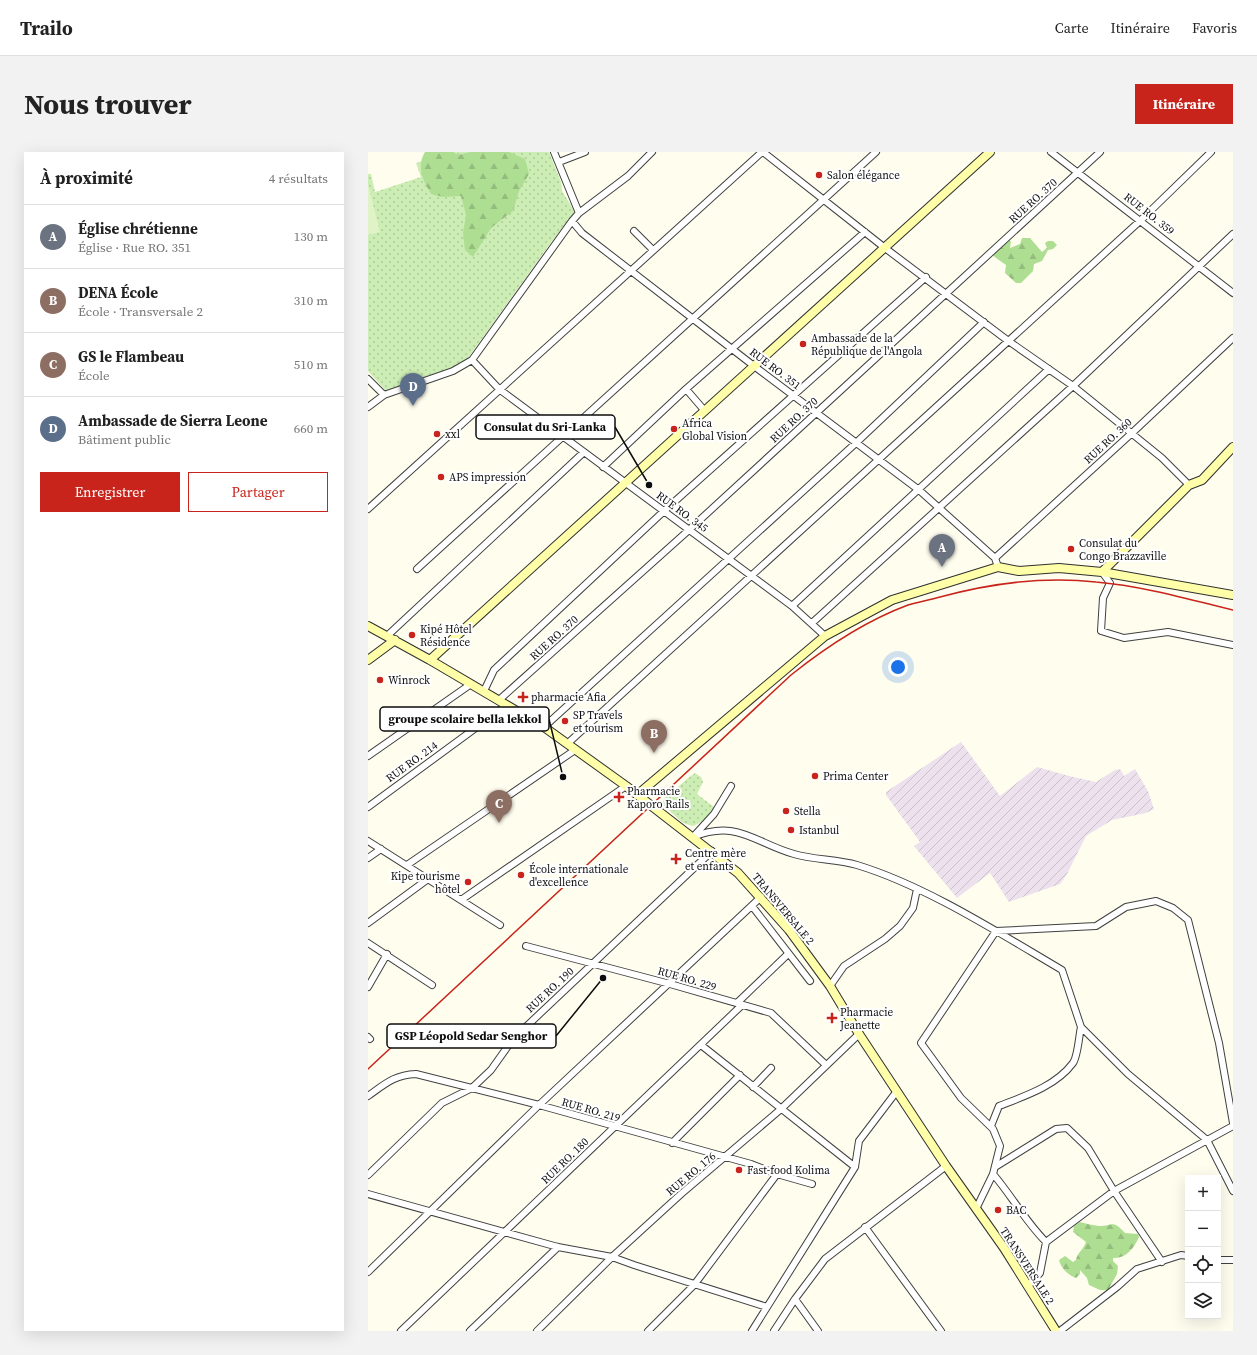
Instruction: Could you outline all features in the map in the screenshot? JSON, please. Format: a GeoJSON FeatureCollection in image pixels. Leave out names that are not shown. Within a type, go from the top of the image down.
{"type":"FeatureCollection","features":[{"type":"Feature","properties":{"kind":"street"},"geometry":{"type":"LineString","coordinates":[[554,152],[579,213]]}},
{"type":"Feature","properties":{"kind":"street"},"geometry":{"type":"LineString","coordinates":[[559,162],[585,152]]}},
{"type":"Feature","properties":{"kind":"street"},"geometry":{"type":"LineString","coordinates":[[368,407],[384,395],[453,371],[472,360],[572,221],[579,213],[628,176],[652,152]]}},
{"type":"Feature","properties":{"kind":"street"},"geometry":{"type":"LineString","coordinates":[[368,509],[762,152],[885,248],[926,277],[1007,340],[1073,386],[1162,458],[1189,485]]}},
{"type":"Feature","properties":{"kind":"street"},"geometry":{"type":"LineString","coordinates":[[417,569],[876,152]]}},
{"type":"Feature","properties":{"kind":"street"},"geometry":{"type":"LineString","coordinates":[[430,660],[624,482],[990,152]]}},
{"type":"Feature","properties":{"kind":"street","name":"RUE RO. 359"},"geometry":{"type":"LineString","coordinates":[[1051,152],[1141,220],[1233,293]]}},
{"type":"Feature","properties":{"kind":"street","name":"RUE RO. 370"},"geometry":{"type":"LineString","coordinates":[[499,700],[690,529],[1100,152]]}},
{"type":"Feature","properties":{"kind":"street"},"geometry":{"type":"LineString","coordinates":[[567,744],[751,577],[1007,340],[1141,220],[1211,152]]}},
{"type":"Feature","properties":{"kind":"street","name":"RUE RO. 351"},"geometry":{"type":"LineString","coordinates":[[572,221],[582,233],[754,366],[858,442],[940,507],[995,558],[998,567]]}},
{"type":"Feature","properties":{"kind":"street"},"geometry":{"type":"LineString","coordinates":[[634,231],[653,250]]}},
{"type":"Feature","properties":{"kind":"street"},"geometry":{"type":"LineString","coordinates":[[603,467],[686,389],[733,350],[865,232]]}},
{"type":"Feature","properties":{"kind":"street"},"geometry":{"type":"LineString","coordinates":[[812,622],[1073,386],[1233,234]]}},
{"type":"Feature","properties":{"kind":"street"},"geometry":{"type":"LineString","coordinates":[[484,691],[494,670],[664,511],[926,277]]}},
{"type":"Feature","properties":{"kind":"street"},"geometry":{"type":"LineString","coordinates":[[544,727],[858,442],[984,322]]}},
{"type":"Feature","properties":{"kind":"street","name":"RUE RO. 360"},"geometry":{"type":"LineString","coordinates":[[995,558],[1132,433],[1233,338]]}},
{"type":"Feature","properties":{"kind":"street","name":"RUE RO. 345"},"geometry":{"type":"LineString","coordinates":[[472,360],[499,389],[792,606],[812,622],[825,636]]}},
{"type":"Feature","properties":{"kind":"street"},"geometry":{"type":"LineString","coordinates":[[792,606],[1049,369]]}},
{"type":"Feature","properties":{"kind":"street"},"geometry":{"type":"LineString","coordinates":[[368,379],[384,395]]}},
{"type":"Feature","properties":{"kind":"street"},"geometry":{"type":"LineString","coordinates":[[686,389],[704,410]]}},
{"type":"Feature","properties":{"kind":"street"},"geometry":{"type":"LineString","coordinates":[[1102,572],[1189,485],[1202,480],[1233,447]]}},
{"type":"Feature","properties":{"kind":"street"},"geometry":{"type":"LineString","coordinates":[[387,636],[584,452]]}},
{"type":"Feature","properties":{"kind":"street"},"geometry":{"type":"LineString","coordinates":[[637,795],[825,636],[892,600],[998,567],[1019,571],[1060,568],[1102,572],[1233,595]]}},
{"type":"Feature","properties":{"kind":"street"},"geometry":{"type":"LineString","coordinates":[[1102,572],[1110,583],[1103,598],[1102,632],[1124,638],[1168,632],[1233,645]]}},
{"type":"Feature","properties":{"kind":"street","name":"TRANSVERSALE 2"},"geometry":{"type":"LineString","coordinates":[[368,626],[430,660],[544,727],[694,837],[738,873],[789,930],[830,986],[859,1034],[946,1166],[1028,1286],[1055,1330]]}},
{"type":"Feature","properties":{"kind":"street"},"geometry":{"type":"LineString","coordinates":[[368,660],[395,640]]}},
{"type":"Feature","properties":{"kind":"street"},"geometry":{"type":"LineString","coordinates":[[368,756],[471,684]]}},
{"type":"Feature","properties":{"kind":"street","name":"RUE RO. 214"},"geometry":{"type":"LineString","coordinates":[[368,807],[507,705]]}},
{"type":"Feature","properties":{"kind":"street"},"geometry":{"type":"LineString","coordinates":[[407,865],[575,750]]}},
{"type":"Feature","properties":{"kind":"street"},"geometry":{"type":"LineString","coordinates":[[461,900],[626,786]]}},
{"type":"Feature","properties":{"kind":"street"},"geometry":{"type":"LineString","coordinates":[[694,837],[714,814],[731,786]]}},
{"type":"Feature","properties":{"kind":"street"},"geometry":{"type":"LineString","coordinates":[[694,837],[708,831],[725,830],[743,833],[784,851],[856,865],[917,889],[996,931],[1062,970],[1081,1027],[1128,1074],[1207,1140],[1233,1191]]}},
{"type":"Feature","properties":{"kind":"street"},"geometry":{"type":"LineString","coordinates":[[368,841],[500,925]]}},
{"type":"Feature","properties":{"kind":"street"},"geometry":{"type":"LineString","coordinates":[[368,858],[381,849]]}},
{"type":"Feature","properties":{"kind":"street","name":"RUE RO. 190"},"geometry":{"type":"LineString","coordinates":[[368,1174],[442,1103],[472,1088],[491,1070],[513,1039],[712,851]]}},
{"type":"Feature","properties":{"kind":"street"},"geometry":{"type":"LineString","coordinates":[[368,923],[428,879]]}},
{"type":"Feature","properties":{"kind":"street"},"geometry":{"type":"LineString","coordinates":[[830,986],[844,966],[885,939],[900,926],[913,908],[917,889]]}},
{"type":"Feature","properties":{"kind":"street"},"geometry":{"type":"LineString","coordinates":[[368,1272],[431,1212],[538,1105],[670,984],[761,897]]}},
{"type":"Feature","properties":{"kind":"street"},"geometry":{"type":"LineString","coordinates":[[996,931],[1096,926],[1126,907],[1156,901],[1173,908],[1188,920],[1219,1043],[1233,1123]]}},
{"type":"Feature","properties":{"kind":"street"},"geometry":{"type":"LineString","coordinates":[[752,906],[810,981]]}},
{"type":"Feature","properties":{"kind":"street"},"geometry":{"type":"LineString","coordinates":[[976,1209],[993,1174],[1000,1146],[991,1126],[961,1098],[921,1044],[996,931]]}},
{"type":"Feature","properties":{"kind":"street"},"geometry":{"type":"LineString","coordinates":[[368,943],[387,954],[432,985]]}},
{"type":"Feature","properties":{"kind":"street","name":"RUE RO. 229"},"geometry":{"type":"LineString","coordinates":[[526,946],[670,984],[771,1013],[826,1065]]}},
{"type":"Feature","properties":{"kind":"street"},"geometry":{"type":"LineString","coordinates":[[368,987],[387,954]]}},
{"type":"Feature","properties":{"kind":"street","name":"RUE RO. 180"},"geometry":{"type":"LineString","coordinates":[[401,1331],[701,1045],[788,954]]}},
{"type":"Feature","properties":{"kind":"street"},"geometry":{"type":"LineString","coordinates":[[991,1126],[1000,1106],[1026,1096],[1055,1080],[1074,1062],[1081,1027]]}},
{"type":"Feature","properties":{"kind":"street","name":"RUE RO. 176"},"geometry":{"type":"LineString","coordinates":[[537,1331],[612,1256],[681,1194],[781,1110],[859,1034]]}},
{"type":"Feature","properties":{"kind":"street"},"geometry":{"type":"LineString","coordinates":[[701,1045],[740,1075],[781,1110],[855,1167]]}},
{"type":"Feature","properties":{"kind":"street"},"geometry":{"type":"LineString","coordinates":[[753,1087],[771,1068]]}},
{"type":"Feature","properties":{"kind":"street","name":"RUE RO. 219"},"geometry":{"type":"LineString","coordinates":[[368,1096],[392,1078],[402,1075],[416,1074],[538,1105],[751,1164],[777,1174],[812,1184]]}},
{"type":"Feature","properties":{"kind":"street"},"geometry":{"type":"LineString","coordinates":[[672,1143],[740,1075]]}},
{"type":"Feature","properties":{"kind":"street"},"geometry":{"type":"LineString","coordinates":[[752,1331],[855,1167],[859,1141],[897,1091]]}},
{"type":"Feature","properties":{"kind":"street"},"geometry":{"type":"LineString","coordinates":[[1028,1286],[1040,1273],[1046,1242],[1114,1191],[1233,1126]]}},
{"type":"Feature","properties":{"kind":"street"},"geometry":{"type":"LineString","coordinates":[[995,1166],[1056,1128],[1067,1128],[1088,1148],[1114,1191],[1162,1262]]}},
{"type":"Feature","properties":{"kind":"street"},"geometry":{"type":"LineString","coordinates":[[774,1331],[795,1299],[825,1259],[946,1166]]}},
{"type":"Feature","properties":{"kind":"street"},"geometry":{"type":"LineString","coordinates":[[648,1331],[694,1285],[777,1174]]}},
{"type":"Feature","properties":{"kind":"street"},"geometry":{"type":"LineString","coordinates":[[993,1174],[1009,1193],[1029,1225],[1046,1242]]}},
{"type":"Feature","properties":{"kind":"street"},"geometry":{"type":"LineString","coordinates":[[368,1194],[558,1247],[612,1256],[694,1285],[767,1307]]}},
{"type":"Feature","properties":{"kind":"street"},"geometry":{"type":"LineString","coordinates":[[865,1227],[941,1331]]}},
{"type":"Feature","properties":{"kind":"street"},"geometry":{"type":"LineString","coordinates":[[470,1331],[558,1247]]}},
{"type":"Feature","properties":{"kind":"street"},"geometry":{"type":"LineString","coordinates":[[1055,1330],[1118,1287],[1137,1269],[1182,1255],[1185,1256]]}},
{"type":"Feature","properties":{"kind":"street"},"geometry":{"type":"LineString","coordinates":[[1221,1260],[1233,1260]]}},
{"type":"Feature","properties":{"kind":"street"},"geometry":{"type":"LineString","coordinates":[[795,1299],[818,1331]]}},
{"type":"Feature","properties":{"kind":"shaded area"},"geometry":{"type":"Polygon","coordinates":[[[961,742],[1000,796],[1037,767],[1096,782],[1115,770],[1120,769],[1124,776],[1135,769],[1148,791],[1154,809],[1146,813],[1112,820],[1086,836],[1066,876],[1060,884],[1009,902],[990,873],[957,898],[914,846],[920,842],[886,795],[886,792],[961,742]]]}},
{"type":"Feature","properties":{"kind":"green space"},"geometry":{"type":"Polygon","coordinates":[[[425,152],[453,152],[458,155],[471,152],[509,152],[525,159],[529,174],[519,191],[513,211],[491,228],[473,257],[465,250],[463,233],[466,215],[461,196],[443,197],[431,194],[423,179],[421,168],[422,158],[425,152]]]}},
{"type":"Feature","properties":{"kind":"green space"},"geometry":{"type":"Polygon","coordinates":[[[454,152],[549,152],[561,182],[562,191],[575,212],[552,241],[468,358],[451,368],[386,391],[368,371],[368,174],[371,174],[375,192],[421,177],[416,163],[454,152]]]}},
{"type":"Feature","properties":{"kind":"green space"},"geometry":{"type":"Polygon","coordinates":[[[368,184],[380,232],[368,235],[368,184]]]}},
{"type":"Feature","properties":{"kind":"green space"},"geometry":{"type":"Polygon","coordinates":[[[1022,238],[1030,238],[1042,252],[1047,248],[1045,243],[1048,241],[1053,241],[1057,245],[1053,249],[1048,250],[1042,261],[1034,264],[1033,271],[1021,283],[1016,283],[1005,273],[1006,265],[992,255],[993,252],[1002,247],[1008,240],[1011,241],[1010,248],[1020,244],[1022,238]]]}},
{"type":"Feature","properties":{"kind":"green space"},"geometry":{"type":"Polygon","coordinates":[[[695,773],[701,777],[703,782],[697,794],[714,807],[709,816],[693,826],[683,823],[662,804],[666,795],[695,773]]]}},
{"type":"Feature","properties":{"kind":"green space"},"geometry":{"type":"Polygon","coordinates":[[[1080,1222],[1099,1226],[1113,1224],[1118,1226],[1125,1233],[1138,1234],[1139,1237],[1137,1241],[1126,1255],[1113,1258],[1113,1261],[1118,1266],[1117,1274],[1108,1290],[1100,1290],[1089,1285],[1087,1278],[1080,1270],[1080,1274],[1076,1278],[1073,1277],[1065,1271],[1060,1263],[1059,1260],[1065,1256],[1073,1262],[1076,1260],[1086,1242],[1073,1232],[1074,1226],[1080,1222]]]}},
{"type":"Feature","properties":{"kind":"railway"},"geometry":{"type":"LineString","coordinates":[[368,1069],[791,675],[818,654],[876,619],[908,605],[959,592],[1037,580],[1076,580],[1113,584],[1165,593],[1233,610]]}},
{"type":"Feature","properties":{"kind":"place","name":"Salon élégance"},"geometry":{"type":"Point","coordinates":[819,175]}},
{"type":"Feature","properties":{"kind":"place","name":"Ambassade de la République de l'Angola"},"geometry":{"type":"Point","coordinates":[803,344]}},
{"type":"Feature","properties":{"kind":"place","name":"Ambassade de Sierra Leone"},"geometry":{"type":"Point","coordinates":[413,406]}},
{"type":"Feature","properties":{"kind":"place","name":"Africa Global Vision"},"geometry":{"type":"Point","coordinates":[674,429]}},
{"type":"Feature","properties":{"kind":"place","name":"xxl"},"geometry":{"type":"Point","coordinates":[437,434]}},
{"type":"Feature","properties":{"kind":"place","name":"APS impression"},"geometry":{"type":"Point","coordinates":[441,477]}},
{"type":"Feature","properties":{"kind":"place","name":"Consulat du Sri-Lanka"},"geometry":{"type":"Point","coordinates":[649,485]}},
{"type":"Feature","properties":{"kind":"place","name":"Consulat du Congo Brazzaville"},"geometry":{"type":"Point","coordinates":[1071,549]}},
{"type":"Feature","properties":{"kind":"place","name":"Église chrétienne"},"geometry":{"type":"Point","coordinates":[942,567]}},
{"type":"Feature","properties":{"kind":"place","name":"Kipé Hôtel Résidence"},"geometry":{"type":"Point","coordinates":[412,635]}},
{"type":"Feature","properties":{"kind":"place","name":"Winrock"},"geometry":{"type":"Point","coordinates":[380,680]}},
{"type":"Feature","properties":{"kind":"place","name":"pharmacie Afia"},"geometry":{"type":"Point","coordinates":[523,697]}},
{"type":"Feature","properties":{"kind":"place","name":"SP Travels et tourism"},"geometry":{"type":"Point","coordinates":[565,721]}},
{"type":"Feature","properties":{"kind":"place","name":"DENA École"},"geometry":{"type":"Point","coordinates":[654,753]}},
{"type":"Feature","properties":{"kind":"place","name":"Prima Center"},"geometry":{"type":"Point","coordinates":[815,776]}},
{"type":"Feature","properties":{"kind":"place","name":"groupe scolaire bella lekkol"},"geometry":{"type":"Point","coordinates":[563,777]}},
{"type":"Feature","properties":{"kind":"place","name":"Pharmacie Kaporo Rails"},"geometry":{"type":"Point","coordinates":[619,797]}},
{"type":"Feature","properties":{"kind":"place","name":"Stella"},"geometry":{"type":"Point","coordinates":[786,811]}},
{"type":"Feature","properties":{"kind":"place","name":"GS le Flambeau"},"geometry":{"type":"Point","coordinates":[499,823]}},
{"type":"Feature","properties":{"kind":"place","name":"Istanbul"},"geometry":{"type":"Point","coordinates":[791,830]}},
{"type":"Feature","properties":{"kind":"place","name":"Centre mère et enfants"},"geometry":{"type":"Point","coordinates":[676,859]}},
{"type":"Feature","properties":{"kind":"place","name":"École internationale d'excellence"},"geometry":{"type":"Point","coordinates":[521,875]}},
{"type":"Feature","properties":{"kind":"place","name":"Kipe tourisme hôtel"},"geometry":{"type":"Point","coordinates":[468,882]}},
{"type":"Feature","properties":{"kind":"place","name":"GSP Léopold Sedar Senghor"},"geometry":{"type":"Point","coordinates":[603,978]}},
{"type":"Feature","properties":{"kind":"place","name":"Pharmacie Jeanette"},"geometry":{"type":"Point","coordinates":[832,1018]}},
{"type":"Feature","properties":{"kind":"place","name":"Fast-food Kolima"},"geometry":{"type":"Point","coordinates":[739,1170]}},
{"type":"Feature","properties":{"kind":"place","name":"BAC"},"geometry":{"type":"Point","coordinates":[998,1210]}}]}
